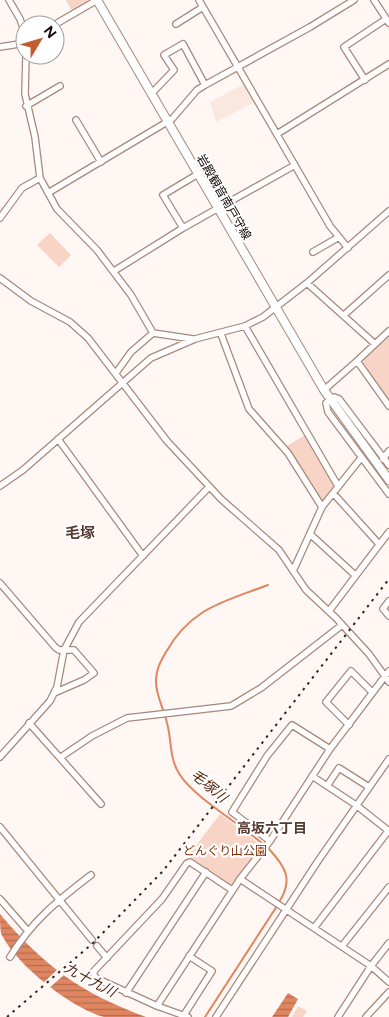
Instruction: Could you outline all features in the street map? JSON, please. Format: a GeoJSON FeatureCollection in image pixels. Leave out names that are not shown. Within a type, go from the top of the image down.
{"type":"FeatureCollection","features":[{"type":"Feature","properties":{"kind":"main road","name":"岩殿観音南戸守線"},"geometry":{"type":"LineString","coordinates":[[97,0],[331,402],[389,480]]}},
{"type":"Feature","properties":{"kind":"street"},"geometry":{"type":"LineString","coordinates":[[9,0],[18,15]]}},
{"type":"Feature","properties":{"kind":"street"},"geometry":{"type":"LineString","coordinates":[[65,19],[97,0]]}},
{"type":"Feature","properties":{"kind":"street"},"geometry":{"type":"LineString","coordinates":[[198,0],[330,226],[348,248]]}},
{"type":"Feature","properties":{"kind":"street"},"geometry":{"type":"LineString","coordinates":[[48,193],[167,122],[197,90],[354,0]]}},
{"type":"Feature","properties":{"kind":"street"},"geometry":{"type":"LineString","coordinates":[[365,80],[344,47],[388,21],[374,0]]}},
{"type":"Feature","properties":{"kind":"street"},"geometry":{"type":"LineString","coordinates":[[176,24],[203,7]]}},
{"type":"Feature","properties":{"kind":"street"},"geometry":{"type":"LineString","coordinates":[[151,94],[174,70],[164,55],[183,44],[206,85]]}},
{"type":"Feature","properties":{"kind":"street"},"geometry":{"type":"LineString","coordinates":[[0,47],[15,45]]}},
{"type":"Feature","properties":{"kind":"street"},"geometry":{"type":"LineString","coordinates":[[277,134],[389,64]]}},
{"type":"Feature","properties":{"kind":"street"},"geometry":{"type":"LineString","coordinates":[[25,65],[24,84],[26,106],[35,137],[40,178],[57,208],[92,244],[114,271],[154,333]]}},
{"type":"Feature","properties":{"kind":"street"},"geometry":{"type":"LineString","coordinates":[[26,106],[60,86]]}},
{"type":"Feature","properties":{"kind":"street"},"geometry":{"type":"LineString","coordinates":[[76,120],[101,162]]}},
{"type":"Feature","properties":{"kind":"street"},"geometry":{"type":"LineString","coordinates":[[114,271],[183,228],[218,210],[295,164]]}},
{"type":"Feature","properties":{"kind":"street"},"geometry":{"type":"LineString","coordinates":[[183,228],[163,195],[198,174]]}},
{"type":"Feature","properties":{"kind":"street"},"geometry":{"type":"LineString","coordinates":[[0,218],[22,188],[40,178]]}},
{"type":"Feature","properties":{"kind":"street"},"geometry":{"type":"LineString","coordinates":[[0,486],[23,470],[151,358],[195,339],[222,334],[245,326],[275,308],[307,283],[389,211]]}},
{"type":"Feature","properties":{"kind":"street"},"geometry":{"type":"LineString","coordinates":[[312,252],[339,237]]}},
{"type":"Feature","properties":{"kind":"street"},"geometry":{"type":"LineString","coordinates":[[344,315],[389,275]]}},
{"type":"Feature","properties":{"kind":"street"},"geometry":{"type":"LineString","coordinates":[[0,278],[31,302],[79,329],[116,373],[168,441],[210,487],[270,540],[286,559],[306,590],[329,611],[387,673],[389,682]]}},
{"type":"Feature","properties":{"kind":"street"},"geometry":{"type":"LineString","coordinates":[[307,283],[375,344]]}},
{"type":"Feature","properties":{"kind":"street"},"geometry":{"type":"LineString","coordinates":[[245,326],[338,486]]}},
{"type":"Feature","properties":{"kind":"street"},"geometry":{"type":"LineString","coordinates":[[324,390],[389,331]]}},
{"type":"Feature","properties":{"kind":"street"},"geometry":{"type":"LineString","coordinates":[[116,373],[131,352],[154,333],[195,339]]}},
{"type":"Feature","properties":{"kind":"street"},"geometry":{"type":"LineString","coordinates":[[222,334],[250,409],[288,453],[322,507]]}},
{"type":"Feature","properties":{"kind":"street"},"geometry":{"type":"LineString","coordinates":[[358,361],[389,406]]}},
{"type":"Feature","properties":{"kind":"street"},"geometry":{"type":"LineString","coordinates":[[389,465],[339,399],[334,397],[331,402],[326,403],[328,412],[389,494]]}},
{"type":"Feature","properties":{"kind":"street"},"geometry":{"type":"LineString","coordinates":[[58,439],[142,556]]}},
{"type":"Feature","properties":{"kind":"street"},"geometry":{"type":"LineString","coordinates":[[383,459],[389,451]]}},
{"type":"Feature","properties":{"kind":"street"},"geometry":{"type":"LineString","coordinates":[[293,571],[322,507],[361,458]]}},
{"type":"Feature","properties":{"kind":"street"},"geometry":{"type":"LineString","coordinates":[[0,757],[50,701],[59,680],[64,650],[79,622],[210,487]]}},
{"type":"Feature","properties":{"kind":"street"},"geometry":{"type":"LineString","coordinates":[[333,493],[379,544]]}},
{"type":"Feature","properties":{"kind":"street"},"geometry":{"type":"LineString","coordinates":[[329,611],[389,532]]}},
{"type":"Feature","properties":{"kind":"street"},"geometry":{"type":"LineString","coordinates":[[310,534],[355,575]]}},
{"type":"Feature","properties":{"kind":"street"},"geometry":{"type":"LineString","coordinates":[[0,583],[55,647],[78,652],[94,673],[84,680],[54,694]]}},
{"type":"Feature","properties":{"kind":"street"},"geometry":{"type":"LineString","coordinates":[[389,602],[383,609],[389,616]]}},
{"type":"Feature","properties":{"kind":"street"},"geometry":{"type":"LineString","coordinates":[[60,757],[92,736],[127,718],[231,706],[260,688],[342,625]]}},
{"type":"Feature","properties":{"kind":"street"},"geometry":{"type":"LineString","coordinates":[[349,725],[326,702],[351,671],[372,692]]}},
{"type":"Feature","properties":{"kind":"street"},"geometry":{"type":"LineString","coordinates":[[157,1006],[232,890],[270,841],[330,749],[387,673]]}},
{"type":"Feature","properties":{"kind":"street"},"geometry":{"type":"LineString","coordinates":[[29,723],[101,804]]}},
{"type":"Feature","properties":{"kind":"street"},"geometry":{"type":"LineString","coordinates":[[270,841],[232,812],[236,803],[267,756],[292,725],[330,749]]}},
{"type":"Feature","properties":{"kind":"street"},"geometry":{"type":"LineString","coordinates":[[216,1017],[389,758]]}},
{"type":"Feature","properties":{"kind":"street"},"geometry":{"type":"LineString","coordinates":[[327,786],[339,768],[369,787]]}},
{"type":"Feature","properties":{"kind":"street"},"geometry":{"type":"LineString","coordinates":[[312,776],[389,830],[314,928]]}},
{"type":"Feature","properties":{"kind":"street"},"geometry":{"type":"LineString","coordinates":[[0,827],[92,940]]}},
{"type":"Feature","properties":{"kind":"street"},"geometry":{"type":"LineString","coordinates":[[189,956],[212,971],[186,1016],[126,993],[94,976],[94,971],[162,899],[187,863],[190,862],[232,890]]}},
{"type":"Feature","properties":{"kind":"street"},"geometry":{"type":"LineString","coordinates":[[126,993],[206,872]]}},
{"type":"Feature","properties":{"kind":"street"},"geometry":{"type":"LineString","coordinates":[[10,956],[27,931],[59,899],[91,875]]}},
{"type":"Feature","properties":{"kind":"street"},"geometry":{"type":"LineString","coordinates":[[240,879],[371,966],[389,982]]}},
{"type":"Feature","properties":{"kind":"street"},"geometry":{"type":"LineString","coordinates":[[342,946],[389,886]]}},
{"type":"Feature","properties":{"kind":"street"},"geometry":{"type":"LineString","coordinates":[[0,899],[27,931]]}},
{"type":"Feature","properties":{"kind":"street"},"geometry":{"type":"LineString","coordinates":[[338,1017],[371,966],[389,943]]}},
{"type":"Feature","properties":{"kind":"street"},"geometry":{"type":"LineString","coordinates":[[97,946],[107,958]]}},
{"type":"Feature","properties":{"kind":"street"},"geometry":{"type":"LineString","coordinates":[[366,1017],[389,992]]}},
{"type":"Feature","properties":{"kind":"shaded area"},"geometry":{"type":"Polygon","coordinates":[[[244,84],[255,102],[216,122],[210,102],[244,84]]]}},
{"type":"Feature","properties":{"kind":"shaded area"},"geometry":{"type":"Polygon","coordinates":[[[0,914],[49,964],[83,988],[146,1017],[104,1017],[61,995],[31,971],[8,945],[1,933],[0,914]]]}},
{"type":"Feature","properties":{"kind":"shaded area"},"geometry":{"type":"Polygon","coordinates":[[[288,993],[298,999],[288,1017],[272,1017],[288,993]]]}},
{"type":"Feature","properties":{"kind":"green space"},"geometry":{"type":"Polygon","coordinates":[[[66,0],[87,0],[88,2],[72,11],[66,0]]]}},
{"type":"Feature","properties":{"kind":"green space"},"geometry":{"type":"Polygon","coordinates":[[[50,233],[71,255],[59,267],[37,245],[50,233]]]}},
{"type":"Feature","properties":{"kind":"green space"},"geometry":{"type":"Polygon","coordinates":[[[389,336],[389,402],[363,363],[364,359],[389,336]]]}},
{"type":"Feature","properties":{"kind":"green space"},"geometry":{"type":"Polygon","coordinates":[[[305,435],[334,485],[324,500],[320,499],[287,446],[305,435]]]}},
{"type":"Feature","properties":{"kind":"green space","name":"どんぐり山公園"},"geometry":{"type":"Polygon","coordinates":[[[220,814],[262,846],[231,885],[188,856],[220,814]]]}},
{"type":"Feature","properties":{"kind":"green space"},"geometry":{"type":"Polygon","coordinates":[[[298,1006],[307,1011],[303,1017],[292,1017],[298,1006]]]}},
{"type":"Feature","properties":{"kind":"pier"},"geometry":{"type":"Polygon","coordinates":[[[58,969],[65,974],[48,989],[42,984],[58,969]]]}},
{"type":"Feature","properties":{"kind":"waterway","name":"毛塚川"},"geometry":{"type":"LineString","coordinates":[[264,845],[196,793],[176,769],[172,756],[169,730],[157,691],[156,676],[164,655],[176,637],[197,616],[223,602],[268,585]]}},
{"type":"Feature","properties":{"kind":"waterway","name":"毛塚川"},"geometry":{"type":"LineString","coordinates":[[268,848],[286,873],[286,886],[279,902]]}},
{"type":"Feature","properties":{"kind":"waterway","name":"毛塚川"},"geometry":{"type":"LineString","coordinates":[[205,1017],[277,906]]}},
{"type":"Feature","properties":{"kind":"railway"},"geometry":{"type":"LineString","coordinates":[[7,1017],[93,943],[163,871],[389,579]]}},
{"type":"Feature","properties":{"kind":"district","name":"毛塚"},"geometry":{"type":"Point","coordinates":[80,533]}},
{"type":"Feature","properties":{"kind":"district","name":"高坂六丁目"},"geometry":{"type":"Point","coordinates":[272,828]}},
{"type":"Feature","properties":{"kind":"water label","name":"九十九川"},"geometry":{"type":"Point","coordinates":[90,980]}}]}
